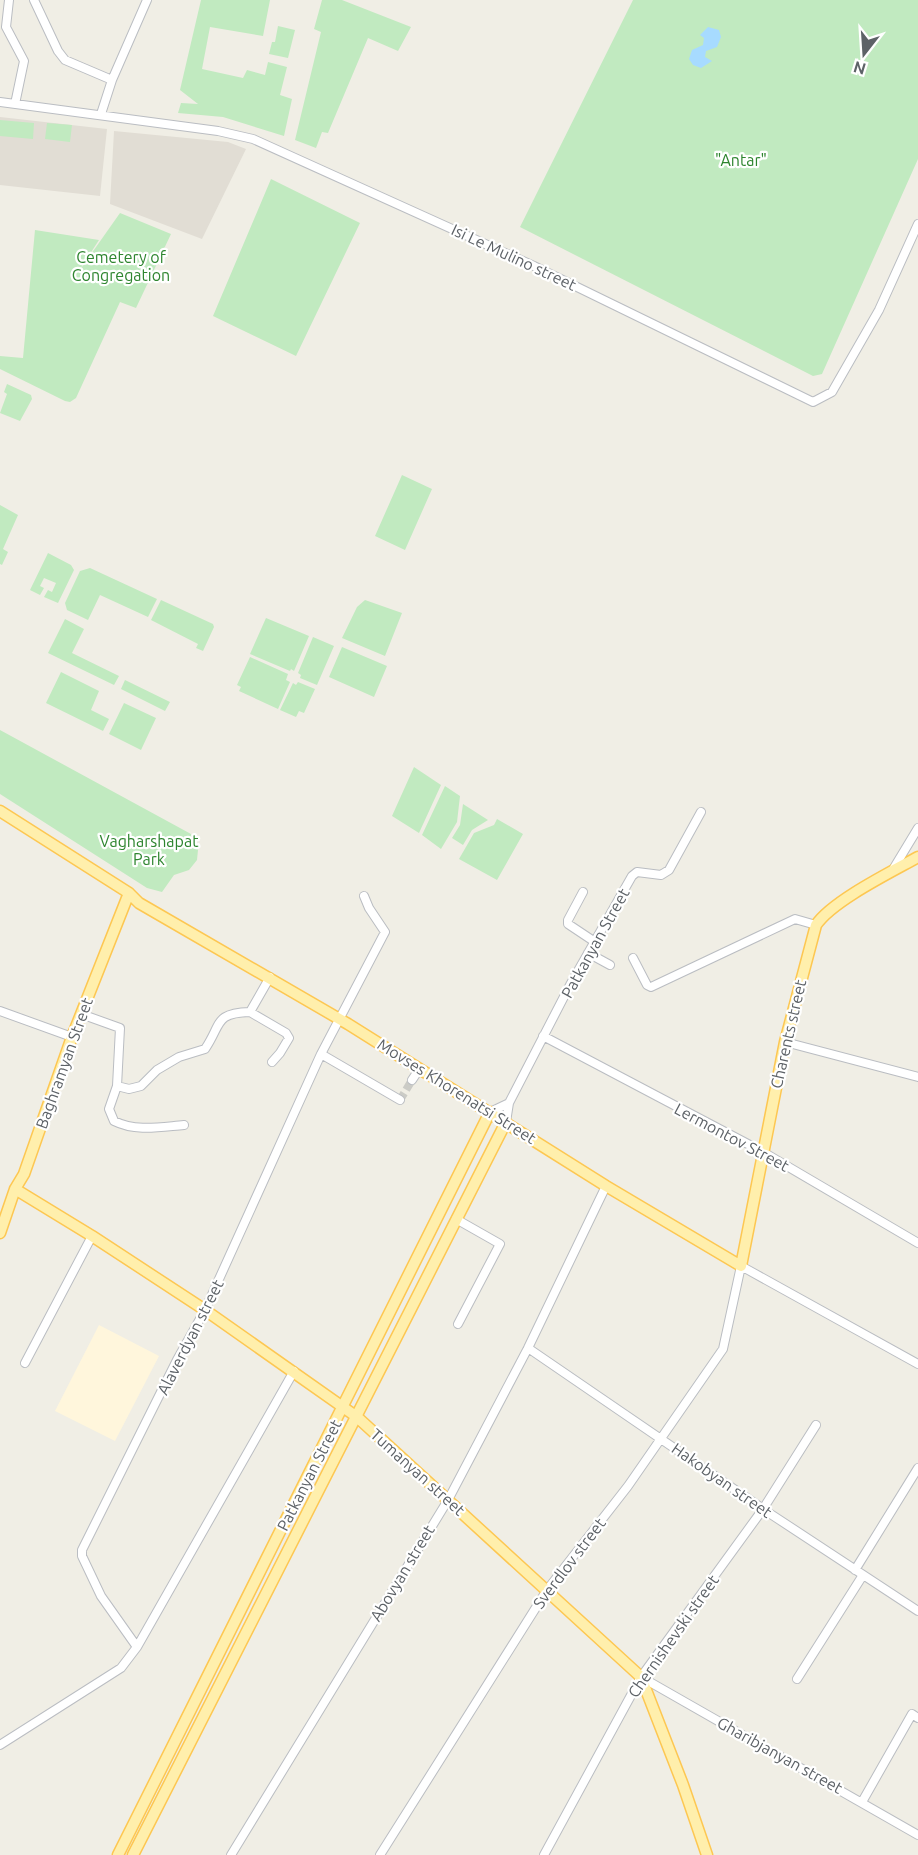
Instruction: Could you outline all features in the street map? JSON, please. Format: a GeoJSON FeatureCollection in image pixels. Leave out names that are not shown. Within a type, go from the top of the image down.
{"type":"FeatureCollection","features":[{"type":"Feature","properties":{"kind":"main road","name":"Movses Khorenatsi Street"},"geometry":{"type":"LineString","coordinates":[[2,816],[129,893],[138,903],[339,1018],[606,1186],[741,1266]]}},
{"type":"Feature","properties":{"kind":"main road"},"geometry":{"type":"LineString","coordinates":[[816,925],[821,917],[853,895],[918,857]]}},
{"type":"Feature","properties":{"kind":"main road","name":"Baghramyan Street"},"geometry":{"type":"LineString","coordinates":[[0,1233],[15,1189],[24,1174],[72,1037],[129,893]]}},
{"type":"Feature","properties":{"kind":"main road","name":"Charents street"},"geometry":{"type":"LineString","coordinates":[[741,1266],[785,1042],[816,925]]}},
{"type":"Feature","properties":{"kind":"main road","name":"Patkanyan Street"},"geometry":{"type":"LineString","coordinates":[[118,1855],[490,1112]]}},
{"type":"Feature","properties":{"kind":"main road","name":"Patkanyan Street"},"geometry":{"type":"LineString","coordinates":[[133,1855],[506,1122]]}},
{"type":"Feature","properties":{"kind":"main road","name":"Tumanyan street"},"geometry":{"type":"LineString","coordinates":[[15,1189],[205,1310],[357,1417],[641,1677],[683,1785],[706,1855]]}},
{"type":"Feature","properties":{"kind":"main road"},"geometry":{"type":"LineString","coordinates":[[154,1784],[167,1790]]}},
{"type":"Feature","properties":{"kind":"street"},"geometry":{"type":"LineString","coordinates":[[9,0],[6,27],[24,61],[15,104]]}},
{"type":"Feature","properties":{"kind":"street"},"geometry":{"type":"LineString","coordinates":[[34,0],[64,60],[112,80]]}},
{"type":"Feature","properties":{"kind":"street"},"geometry":{"type":"LineString","coordinates":[[101,114],[112,80],[147,0]]}},
{"type":"Feature","properties":{"kind":"street","name":"Isi Le Mulino street"},"geometry":{"type":"LineString","coordinates":[[0,102],[218,131],[253,139],[534,266],[813,402],[832,392],[879,310],[918,224]]}},
{"type":"Feature","properties":{"kind":"street","name":"Patkanyan Street"},"geometry":{"type":"LineString","coordinates":[[506,1122],[508,1103],[632,876],[637,872],[661,875],[669,870],[701,813]]}},
{"type":"Feature","properties":{"kind":"street"},"geometry":{"type":"LineString","coordinates":[[892,871],[918,828]]}},
{"type":"Feature","properties":{"kind":"street"},"geometry":{"type":"LineString","coordinates":[[583,892],[568,924],[595,942]]}},
{"type":"Feature","properties":{"kind":"street","name":"Alaverdyan street"},"geometry":{"type":"LineString","coordinates":[[137,1647],[101,1596],[82,1556],[82,1550],[177,1360],[205,1310],[321,1054],[385,932],[364,896]]}},
{"type":"Feature","properties":{"kind":"street"},"geometry":{"type":"LineString","coordinates":[[633,958],[647,985],[651,987],[795,919],[816,925]]}},
{"type":"Feature","properties":{"kind":"street"},"geometry":{"type":"LineString","coordinates":[[588,953],[610,965]]}},
{"type":"Feature","properties":{"kind":"street"},"geometry":{"type":"LineString","coordinates":[[250,1012],[270,977]]}},
{"type":"Feature","properties":{"kind":"street"},"geometry":{"type":"LineString","coordinates":[[0,1011],[72,1037]]}},
{"type":"Feature","properties":{"kind":"street"},"geometry":{"type":"LineString","coordinates":[[117,1086],[129,1089],[141,1086],[157,1070],[179,1057],[205,1049],[222,1019],[237,1012],[250,1012],[286,1033],[289,1038],[272,1062]]}},
{"type":"Feature","properties":{"kind":"street"},"geometry":{"type":"LineString","coordinates":[[81,1014],[120,1028],[117,1086],[109,1109],[114,1121],[145,1128],[184,1125]]}},
{"type":"Feature","properties":{"kind":"street","name":"Lermontov Street"},"geometry":{"type":"LineString","coordinates":[[543,1036],[763,1152],[918,1242]]}},
{"type":"Feature","properties":{"kind":"street"},"geometry":{"type":"LineString","coordinates":[[785,1042],[918,1077]]}},
{"type":"Feature","properties":{"kind":"street"},"geometry":{"type":"LineString","coordinates":[[321,1054],[400,1100]]}},
{"type":"Feature","properties":{"kind":"street"},"geometry":{"type":"LineString","coordinates":[[412,1080],[420,1068]]}},
{"type":"Feature","properties":{"kind":"street"},"geometry":{"type":"LineString","coordinates":[[490,1112],[508,1103]]}},
{"type":"Feature","properties":{"kind":"street","name":"Abovyan street"},"geometry":{"type":"LineString","coordinates":[[231,1855],[448,1500],[528,1348],[606,1186]]}},
{"type":"Feature","properties":{"kind":"street"},"geometry":{"type":"LineString","coordinates":[[456,1219],[500,1244],[458,1324]]}},
{"type":"Feature","properties":{"kind":"street"},"geometry":{"type":"LineString","coordinates":[[25,1363],[92,1236]]}},
{"type":"Feature","properties":{"kind":"street","name":"Movses Khorenatsi Street"},"geometry":{"type":"LineString","coordinates":[[741,1266],[918,1364]]}},
{"type":"Feature","properties":{"kind":"street","name":"Sverdlov street"},"geometry":{"type":"LineString","coordinates":[[380,1855],[547,1590],[628,1486],[723,1349],[741,1266]]}},
{"type":"Feature","properties":{"kind":"street","name":"Hakobyan street"},"geometry":{"type":"LineString","coordinates":[[528,1348],[918,1611]]}},
{"type":"Feature","properties":{"kind":"street"},"geometry":{"type":"LineString","coordinates":[[0,1734],[1,1745],[122,1668],[137,1647],[294,1371]]}},
{"type":"Feature","properties":{"kind":"street","name":"Chernishevski street"},"geometry":{"type":"LineString","coordinates":[[544,1855],[641,1677],[764,1509],[816,1425]]}},
{"type":"Feature","properties":{"kind":"street"},"geometry":{"type":"LineString","coordinates":[[797,1679],[918,1468]]}},
{"type":"Feature","properties":{"kind":"street","name":"Gharibjanyan street"},"geometry":{"type":"LineString","coordinates":[[641,1677],[918,1835]]}},
{"type":"Feature","properties":{"kind":"street"},"geometry":{"type":"LineString","coordinates":[[862,1802],[912,1714],[918,1718]]}},
{"type":"Feature","properties":{"kind":"shaded area"},"geometry":{"type":"Polygon","coordinates":[[[0,117],[107,129],[100,196],[0,185],[0,117]]]}},
{"type":"Feature","properties":{"kind":"shaded area"},"geometry":{"type":"Polygon","coordinates":[[[114,131],[228,142],[246,149],[202,239],[110,204],[114,131]]]}},
{"type":"Feature","properties":{"kind":"shaded area"},"geometry":{"type":"Polygon","coordinates":[[[99,1325],[159,1356],[115,1441],[55,1411],[99,1325]]]}},
{"type":"Feature","properties":{"kind":"green space"},"geometry":{"type":"Polygon","coordinates":[[[201,0],[270,0],[263,36],[210,27],[202,69],[243,78],[247,70],[265,75],[268,62],[287,67],[280,95],[292,99],[284,136],[223,117],[178,113],[181,103],[198,104],[180,90],[201,0]]]}},
{"type":"Feature","properties":{"kind":"green space"},"geometry":{"type":"Polygon","coordinates":[[[322,0],[342,0],[411,27],[398,51],[368,38],[328,133],[322,132],[316,148],[295,140],[321,32],[314,29],[322,0]]]}},
{"type":"Feature","properties":{"kind":"green space","name":"\"Antar\""},"geometry":{"type":"Polygon","coordinates":[[[633,0],[918,0],[918,159],[822,374],[813,376],[520,227],[633,0]]]}},
{"type":"Feature","properties":{"kind":"green space"},"geometry":{"type":"Polygon","coordinates":[[[278,26],[295,30],[288,58],[269,54],[272,42],[275,42],[278,26]]]}},
{"type":"Feature","properties":{"kind":"green space"},"geometry":{"type":"Polygon","coordinates":[[[0,120],[34,123],[33,139],[0,136],[0,120]]]}},
{"type":"Feature","properties":{"kind":"green space"},"geometry":{"type":"Polygon","coordinates":[[[47,123],[72,125],[70,142],[45,139],[47,123]]]}},
{"type":"Feature","properties":{"kind":"green space"},"geometry":{"type":"Polygon","coordinates":[[[271,179],[360,223],[296,356],[213,316],[271,179]]]}},
{"type":"Feature","properties":{"kind":"green space","name":"Cemetery of Congregation"},"geometry":{"type":"Polygon","coordinates":[[[120,213],[171,234],[136,308],[120,302],[76,398],[70,402],[65,401],[0,369],[0,356],[23,358],[35,230],[99,240],[77,274],[120,213]]]}},
{"type":"Feature","properties":{"kind":"green space"},"geometry":{"type":"Polygon","coordinates":[[[7,384],[31,395],[32,399],[20,421],[0,413],[7,394],[4,392],[7,384]]]}},
{"type":"Feature","properties":{"kind":"green space"},"geometry":{"type":"Polygon","coordinates":[[[402,475],[432,489],[405,550],[375,536],[402,475]]]}},
{"type":"Feature","properties":{"kind":"green space"},"geometry":{"type":"Polygon","coordinates":[[[0,505],[18,515],[3,549],[8,552],[2,565],[0,564],[0,505]]]}},
{"type":"Feature","properties":{"kind":"green space"},"geometry":{"type":"Polygon","coordinates":[[[48,553],[71,565],[74,570],[58,603],[44,597],[48,590],[52,592],[56,583],[44,578],[40,586],[44,588],[40,595],[30,590],[48,553]]]}},
{"type":"Feature","properties":{"kind":"green space"},"geometry":{"type":"Polygon","coordinates":[[[90,568],[157,599],[148,617],[100,595],[88,620],[67,610],[65,603],[80,571],[90,568]]]}},
{"type":"Feature","properties":{"kind":"green space"},"geometry":{"type":"Polygon","coordinates":[[[161,600],[213,624],[214,627],[203,651],[196,648],[198,644],[151,620],[161,600]]]}},
{"type":"Feature","properties":{"kind":"green space"},"geometry":{"type":"Polygon","coordinates":[[[365,600],[402,613],[385,656],[342,638],[357,607],[365,600]]]}},
{"type":"Feature","properties":{"kind":"green space"},"geometry":{"type":"Polygon","coordinates":[[[266,618],[309,636],[294,671],[250,654],[266,618]]]}},
{"type":"Feature","properties":{"kind":"green space"},"geometry":{"type":"Polygon","coordinates":[[[65,619],[84,629],[72,653],[119,676],[114,685],[48,653],[65,619]]]}},
{"type":"Feature","properties":{"kind":"green space"},"geometry":{"type":"Polygon","coordinates":[[[313,637],[334,646],[317,685],[300,678],[301,675],[298,673],[313,637]]]}},
{"type":"Feature","properties":{"kind":"green space"},"geometry":{"type":"Polygon","coordinates":[[[342,647],[387,666],[374,697],[329,677],[342,647]]]}},
{"type":"Feature","properties":{"kind":"green space"},"geometry":{"type":"Polygon","coordinates":[[[250,657],[288,674],[286,680],[290,682],[278,709],[239,691],[241,687],[237,685],[250,657]]]}},
{"type":"Feature","properties":{"kind":"green space"},"geometry":{"type":"Polygon","coordinates":[[[61,672],[99,691],[91,710],[109,719],[103,731],[46,703],[61,672]]]}},
{"type":"Feature","properties":{"kind":"green space"},"geometry":{"type":"Polygon","coordinates":[[[125,680],[170,702],[165,711],[121,689],[125,680]]]}},
{"type":"Feature","properties":{"kind":"green space"},"geometry":{"type":"Polygon","coordinates":[[[298,682],[315,689],[304,713],[299,711],[296,717],[280,710],[293,683],[296,685],[298,682]]]}},
{"type":"Feature","properties":{"kind":"green space"},"geometry":{"type":"Polygon","coordinates":[[[124,703],[156,718],[141,750],[109,734],[124,703]]]}},
{"type":"Feature","properties":{"kind":"green space","name":"Vagharshapat Park"},"geometry":{"type":"Polygon","coordinates":[[[0,730],[191,834],[198,850],[197,860],[189,870],[174,875],[162,892],[147,888],[0,794],[0,730]]]}},
{"type":"Feature","properties":{"kind":"green space"},"geometry":{"type":"Polygon","coordinates":[[[414,767],[441,785],[419,833],[392,816],[414,767]]]}},
{"type":"Feature","properties":{"kind":"green space"},"geometry":{"type":"Polygon","coordinates":[[[445,786],[460,796],[457,822],[441,849],[422,835],[445,786]]]}},
{"type":"Feature","properties":{"kind":"green space"},"geometry":{"type":"Polygon","coordinates":[[[463,804],[488,820],[472,830],[463,845],[452,838],[460,825],[463,804]]]}},
{"type":"Feature","properties":{"kind":"green space"},"geometry":{"type":"Polygon","coordinates":[[[497,819],[523,834],[497,880],[459,859],[474,833],[494,825],[497,819]]]}},
{"type":"Feature","properties":{"kind":"water"},"geometry":{"type":"Polygon","coordinates":[[[708,27],[719,30],[721,37],[717,47],[706,51],[705,57],[712,61],[701,68],[693,65],[689,59],[692,50],[703,45],[704,38],[700,35],[708,27]]]}},
{"type":"Feature","properties":{"kind":"tunnel"},"geometry":{"type":"LineString","coordinates":[[400,1100],[412,1080]]}}]}
